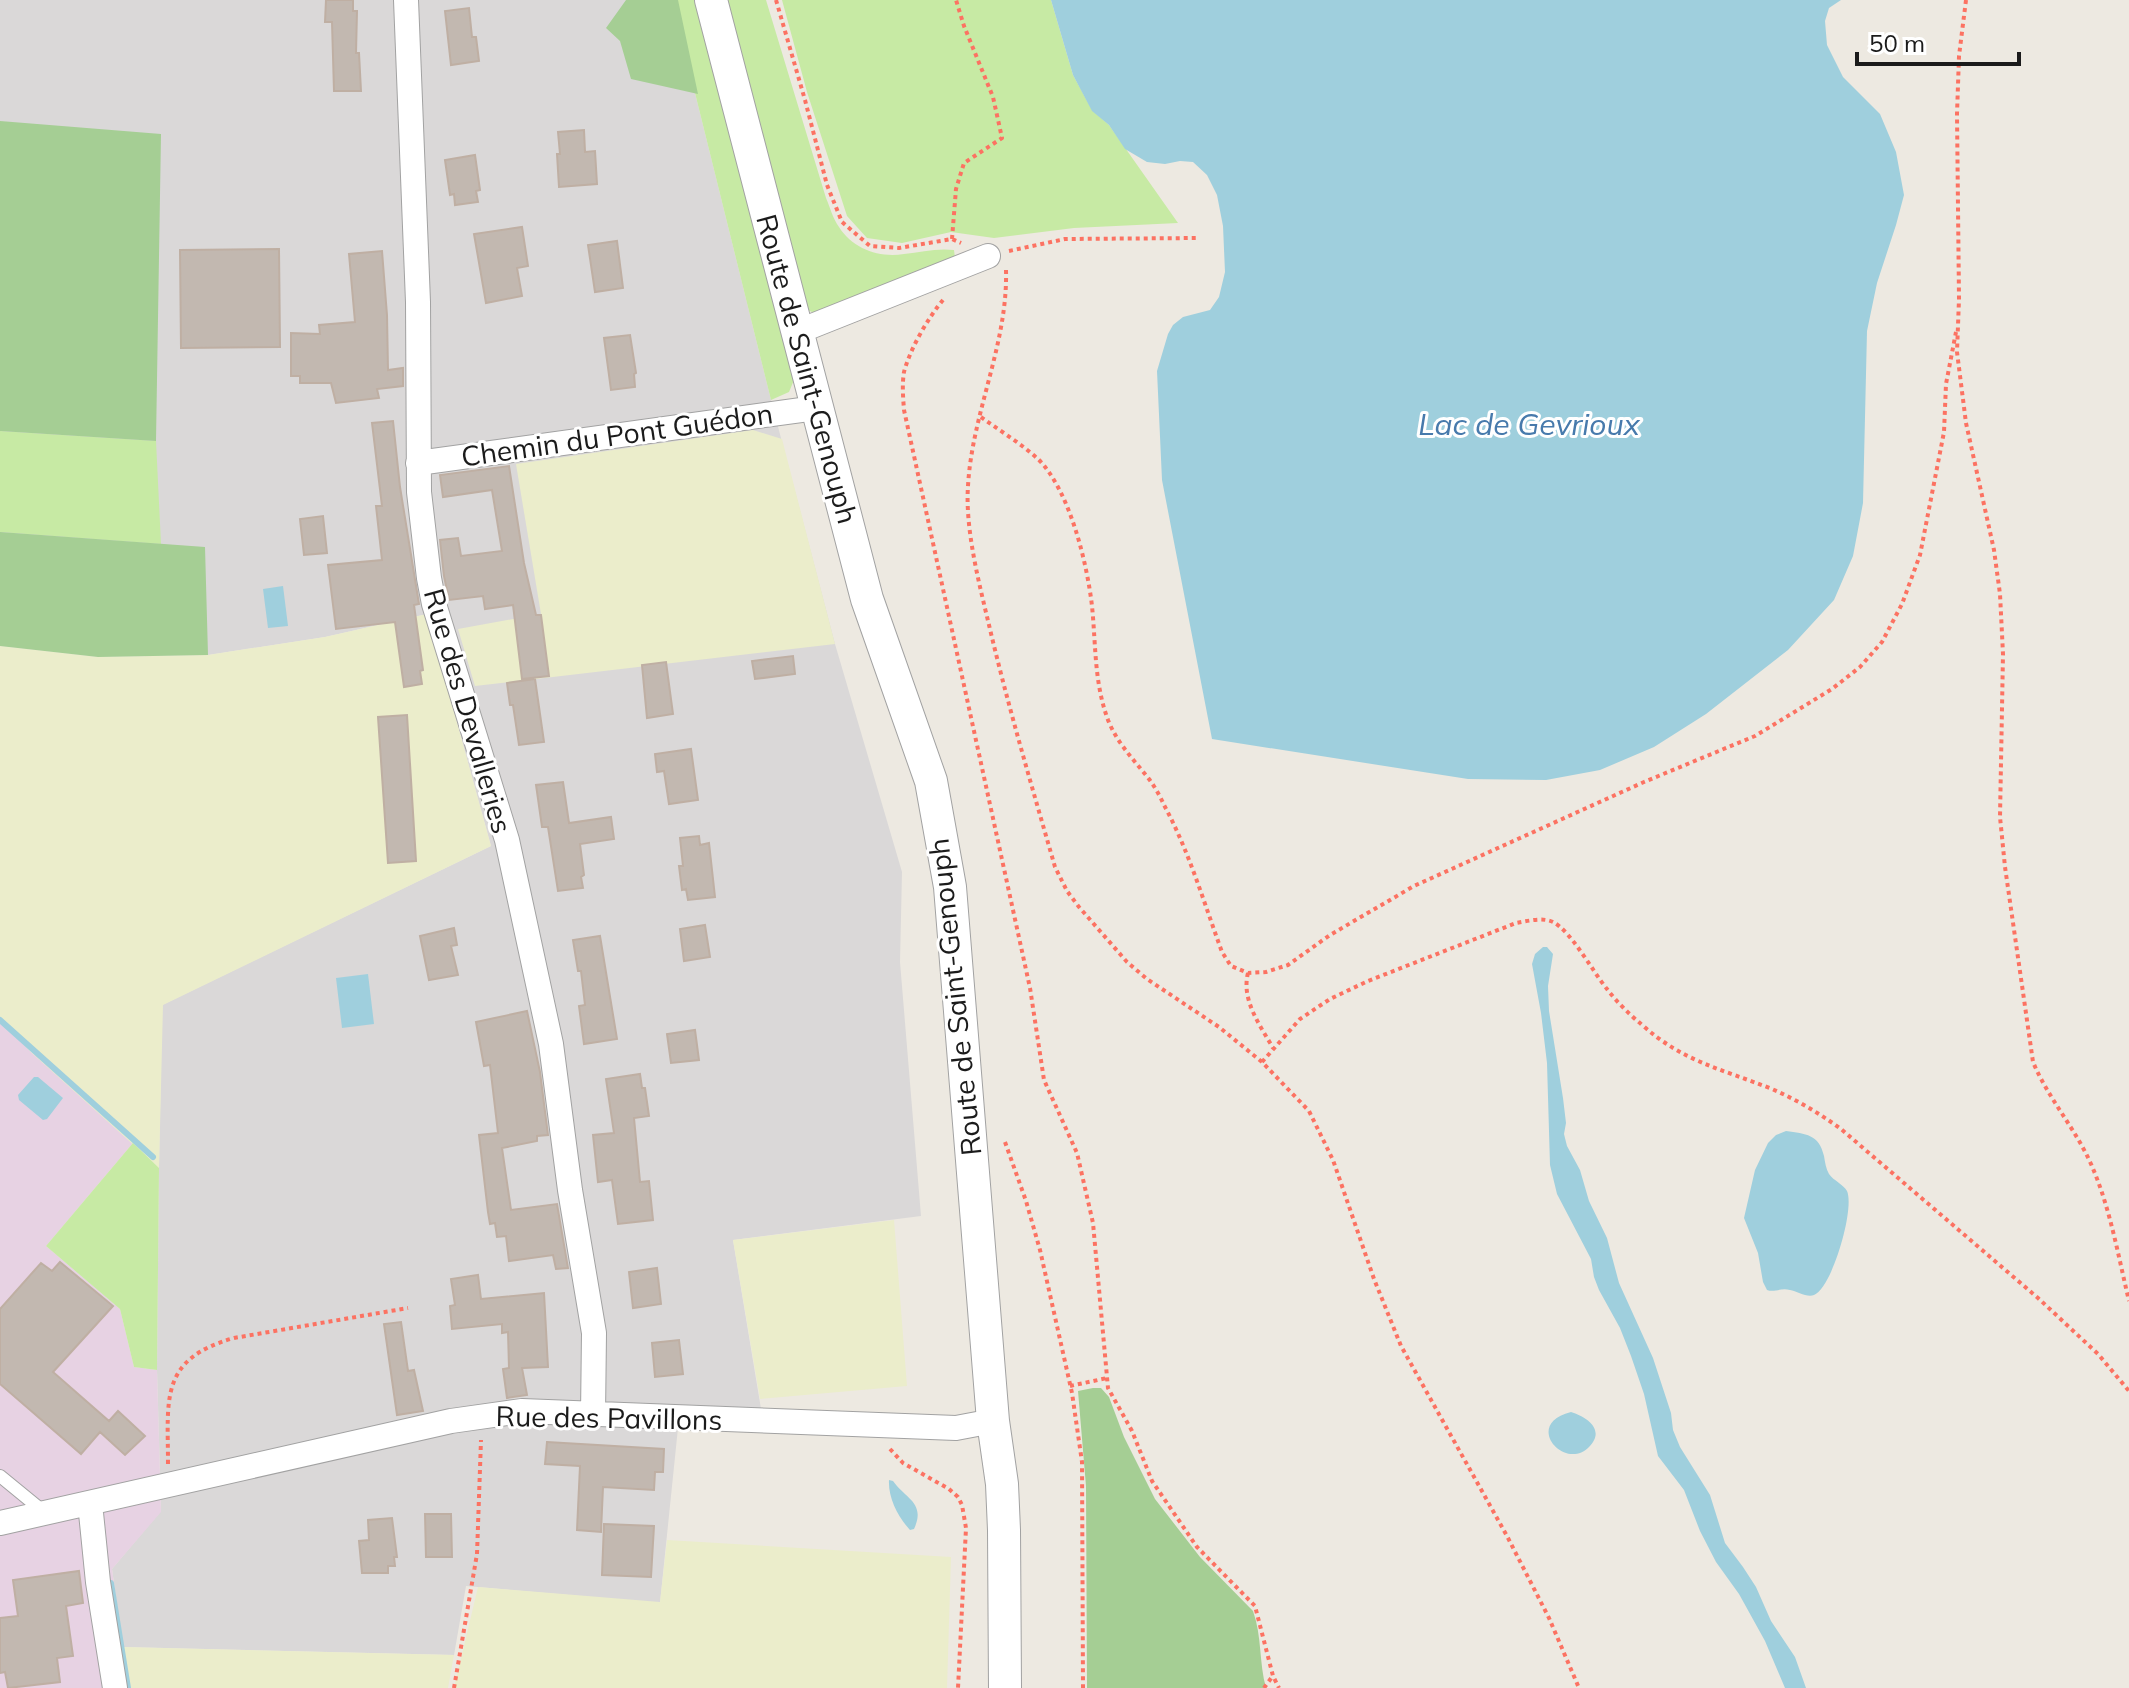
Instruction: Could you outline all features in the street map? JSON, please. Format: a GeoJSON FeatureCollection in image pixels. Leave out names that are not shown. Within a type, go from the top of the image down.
{"type":"FeatureCollection","features":[{"type":"Feature","properties":{"kind":"street","name":"Rue des Devalleries"},"geometry":{"type":"LineString","coordinates":[[406,0],[418,302],[421,519],[431,592],[507,840],[551,1044],[570,1190],[594,1333],[593,1415]]}},
{"type":"Feature","properties":{"kind":"street","name":"Route de Saint-Genouph"},"geometry":{"type":"LineString","coordinates":[[711,0],[867,599],[931,781],[950,887],[993,1421],[1002,1484],[1005,1688]]}},
{"type":"Feature","properties":{"kind":"street"},"geometry":{"type":"LineString","coordinates":[[797,332],[997,254]]}},
{"type":"Feature","properties":{"kind":"street","name":"Chemin du Pont Guédon"},"geometry":{"type":"LineString","coordinates":[[418,463],[816,408]]}},
{"type":"Feature","properties":{"kind":"street","name":"Rue des Pavillons"},"geometry":{"type":"LineString","coordinates":[[0,1523],[451,1421],[522,1411],[956,1428],[993,1421]]}},
{"type":"Feature","properties":{"kind":"street"},"geometry":{"type":"LineString","coordinates":[[90,1503],[98,1582],[115,1688]]}},
{"type":"Feature","properties":{"kind":"lane"},"geometry":{"type":"LineString","coordinates":[[0,1476],[45,1512]]}},
{"type":"Feature","properties":{"kind":"path"},"geometry":{"type":"LineString","coordinates":[[776,0],[827,185],[842,222],[870,246],[899,248],[952,239],[997,254],[1065,239],[1199,238]]}},
{"type":"Feature","properties":{"kind":"path"},"geometry":{"type":"LineString","coordinates":[[952,239],[956,189],[964,163],[1002,138],[993,97],[956,0]]}},
{"type":"Feature","properties":{"kind":"path"},"geometry":{"type":"LineString","coordinates":[[981,417],[1037,458],[1061,491],[1089,586],[1099,695],[1110,724],[1128,755],[1151,782],[1166,809],[1222,952],[1231,966],[1248,973],[1266,972],[1288,965],[1330,935],[1414,886],[1755,736],[1832,689],[1860,667],[1882,642],[1902,604],[1920,555],[1944,432],[1946,384],[1959,299],[1959,56],[1966,0]]}},
{"type":"Feature","properties":{"kind":"path"},"geometry":{"type":"LineString","coordinates":[[997,254],[1007,287],[972,457],[969,513],[979,584],[1001,677],[1055,867],[1079,907],[1127,962],[1219,1027],[1262,1062],[1309,1111],[1333,1160],[1401,1346],[1521,1563],[1579,1688]]}},
{"type":"Feature","properties":{"kind":"path"},"geometry":{"type":"LineString","coordinates":[[943,300],[912,351],[904,373],[904,410],[1030,988],[1044,1080],[1077,1153],[1093,1223],[1108,1388],[1132,1431],[1152,1481],[1197,1547],[1255,1606],[1279,1688]]}},
{"type":"Feature","properties":{"kind":"path"},"geometry":{"type":"LineString","coordinates":[[1956,332],[1966,423],[1994,550],[2000,594],[2003,654],[2000,817],[2033,1062],[2040,1080],[2091,1164],[2105,1205],[2129,1301]]}},
{"type":"Feature","properties":{"kind":"path"},"geometry":{"type":"LineString","coordinates":[[1262,1062],[1300,1019],[1330,999],[1516,923],[1534,919],[1552,922],[1566,932],[1608,991],[1640,1024],[1699,1063],[1773,1090],[1813,1109],[1841,1129],[2038,1298],[2098,1354],[2129,1391]]}},
{"type":"Feature","properties":{"kind":"path"},"geometry":{"type":"LineString","coordinates":[[1248,973],[1245,986],[1248,1000],[1273,1049]]}},
{"type":"Feature","properties":{"kind":"path"},"geometry":{"type":"LineString","coordinates":[[1005,1142],[1036,1238],[1070,1386],[1082,1462],[1083,1688]]}},
{"type":"Feature","properties":{"kind":"path"},"geometry":{"type":"LineString","coordinates":[[168,1485],[168,1397],[178,1371],[198,1351],[234,1338],[408,1308]]}},
{"type":"Feature","properties":{"kind":"path"},"geometry":{"type":"LineString","coordinates":[[1070,1386],[1107,1378]]}},
{"type":"Feature","properties":{"kind":"path"},"geometry":{"type":"LineString","coordinates":[[454,1688],[477,1554],[479,1417]]}},
{"type":"Feature","properties":{"kind":"path"},"geometry":{"type":"LineString","coordinates":[[878,1425],[887,1445],[903,1463],[949,1489],[962,1505],[966,1528],[958,1688]]}},
{"type":"Feature","properties":{"kind":"path"},"geometry":{"type":"LineString","coordinates":[[1264,1688],[1273,1676]]}},
{"type":"Feature","properties":{"kind":"shaded area"},"geometry":{"type":"Polygon","coordinates":[[[0,0],[672,0],[835,644],[902,872],[900,962],[921,1216],[733,1240],[763,1421],[679,1418],[660,1603],[466,1586],[454,1655],[123,1647],[112,1569],[161,1511],[157,1370],[162,1005],[491,846],[427,614],[325,637],[208,655],[0,646],[0,0]]]}},
{"type":"Feature","properties":{"kind":"shaded area"},"geometry":{"type":"Polygon","coordinates":[[[0,1021],[133,1143],[46,1246],[120,1309],[134,1367],[157,1370],[161,1512],[112,1569],[129,1688],[0,1688],[0,1021]]]}},
{"type":"Feature","properties":{"kind":"green space"},"geometry":{"type":"Polygon","coordinates":[[[626,0],[678,0],[698,94],[631,79],[620,41],[606,28],[626,0]]]}},
{"type":"Feature","properties":{"kind":"green space"},"geometry":{"type":"Polygon","coordinates":[[[672,0],[699,0],[794,380],[789,392],[771,400],[672,0]]]}},
{"type":"Feature","properties":{"kind":"green space"},"geometry":{"type":"Polygon","coordinates":[[[721,0],[766,0],[826,198],[845,235],[867,250],[885,255],[954,250],[955,258],[819,315],[805,309],[721,0]]]}},
{"type":"Feature","properties":{"kind":"green space"},"geometry":{"type":"Polygon","coordinates":[[[782,0],[1051,0],[1073,75],[1092,110],[1109,125],[1178,223],[1074,228],[994,238],[951,232],[902,243],[867,238],[847,216],[807,92],[782,0]]]}},
{"type":"Feature","properties":{"kind":"green space"},"geometry":{"type":"Polygon","coordinates":[[[0,121],[161,134],[156,441],[0,431],[0,121]]]}},
{"type":"Feature","properties":{"kind":"green space"},"geometry":{"type":"Polygon","coordinates":[[[753,430],[782,439],[835,644],[475,686],[458,629],[541,614],[516,464],[753,430]]]}},
{"type":"Feature","properties":{"kind":"green space"},"geometry":{"type":"Polygon","coordinates":[[[0,431],[156,441],[161,544],[0,532],[0,431]]]}},
{"type":"Feature","properties":{"kind":"green space"},"geometry":{"type":"Polygon","coordinates":[[[0,532],[205,547],[208,655],[98,657],[0,646],[0,532]]]}},
{"type":"Feature","properties":{"kind":"green space"},"geometry":{"type":"Polygon","coordinates":[[[427,614],[491,846],[163,1005],[159,1168],[0,1021],[0,646],[98,657],[208,655],[325,637],[427,614]]]}},
{"type":"Feature","properties":{"kind":"green space"},"geometry":{"type":"Polygon","coordinates":[[[133,1143],[159,1168],[157,1370],[134,1367],[120,1309],[46,1246],[133,1143]]]}},
{"type":"Feature","properties":{"kind":"green space"},"geometry":{"type":"Polygon","coordinates":[[[894,1220],[907,1386],[760,1399],[733,1240],[894,1220]]]}},
{"type":"Feature","properties":{"kind":"green space"},"geometry":{"type":"Polygon","coordinates":[[[1101,1388],[1109,1397],[1124,1437],[1155,1499],[1200,1557],[1253,1611],[1266,1688],[1087,1688],[1086,1486],[1078,1391],[1101,1388]]]}},
{"type":"Feature","properties":{"kind":"green space"},"geometry":{"type":"Polygon","coordinates":[[[667,1540],[951,1557],[947,1688],[454,1688],[478,1587],[660,1602],[667,1540]]]}},
{"type":"Feature","properties":{"kind":"green space"},"geometry":{"type":"Polygon","coordinates":[[[123,1647],[454,1655],[448,1688],[129,1688],[123,1647]]]}},
{"type":"Feature","properties":{"kind":"water","name":"Lac de Gevrioux"},"geometry":{"type":"Polygon","coordinates":[[[1051,0],[1841,0],[1829,8],[1825,21],[1827,45],[1843,77],[1880,114],[1896,152],[1904,195],[1877,283],[1867,331],[1863,503],[1853,556],[1834,600],[1788,650],[1706,714],[1654,747],[1600,770],[1546,780],[1468,779],[1212,739],[1162,480],[1157,371],[1173,325],[1183,317],[1210,310],[1219,297],[1225,272],[1223,226],[1217,195],[1207,175],[1193,162],[1147,162],[1125,149],[1109,125],[1092,111],[1073,75],[1051,0]]]}},
{"type":"Feature","properties":{"kind":"water"},"geometry":{"type":"Polygon","coordinates":[[[283,586],[288,626],[268,628],[263,589],[283,586]]]}},
{"type":"Feature","properties":{"kind":"water"},"geometry":{"type":"Polygon","coordinates":[[[1543,947],[1553,954],[1548,986],[1549,1011],[1567,1146],[1607,1238],[1619,1283],[1653,1358],[1680,1447],[1710,1495],[1725,1543],[1756,1587],[1771,1621],[1795,1657],[1806,1688],[1785,1688],[1765,1641],[1700,1531],[1684,1490],[1658,1456],[1644,1394],[1631,1356],[1599,1290],[1591,1259],[1557,1194],[1550,1165],[1547,1063],[1532,964],[1535,954],[1543,947]]]}},
{"type":"Feature","properties":{"kind":"water"},"geometry":{"type":"Polygon","coordinates":[[[368,974],[374,1024],[342,1028],[336,978],[368,974]]]}},
{"type":"Feature","properties":{"kind":"water"},"geometry":{"type":"Polygon","coordinates":[[[34,1077],[63,1098],[47,1119],[43,1120],[19,1100],[18,1095],[34,1077]]]}},
{"type":"Feature","properties":{"kind":"water"},"geometry":{"type":"Polygon","coordinates":[[[1786,1131],[1805,1134],[1819,1143],[1828,1172],[1847,1191],[1849,1200],[1845,1230],[1834,1264],[1821,1289],[1811,1296],[1787,1289],[1767,1290],[1758,1253],[1744,1218],[1755,1170],[1768,1143],[1786,1131]]]}},
{"type":"Feature","properties":{"kind":"water"},"geometry":{"type":"Polygon","coordinates":[[[1571,1412],[1588,1421],[1596,1435],[1589,1447],[1569,1454],[1560,1450],[1549,1435],[1550,1426],[1557,1418],[1571,1412]]]}},
{"type":"Feature","properties":{"kind":"water"},"geometry":{"type":"Polygon","coordinates":[[[889,1480],[916,1507],[918,1513],[914,1529],[910,1530],[898,1513],[890,1494],[889,1480]]]}},
{"type":"Feature","properties":{"kind":"building"},"geometry":{"type":"Polygon","coordinates":[[[326,0],[353,0],[353,11],[357,11],[356,53],[359,53],[361,91],[334,91],[332,22],[325,22],[326,0]]]}},
{"type":"Feature","properties":{"kind":"building"},"geometry":{"type":"Polygon","coordinates":[[[469,8],[472,37],[476,37],[479,61],[451,65],[445,11],[469,8]]]}},
{"type":"Feature","properties":{"kind":"building"},"geometry":{"type":"Polygon","coordinates":[[[584,130],[585,152],[595,151],[597,184],[559,187],[558,132],[584,130]]]}},
{"type":"Feature","properties":{"kind":"building"},"geometry":{"type":"Polygon","coordinates":[[[475,155],[480,190],[476,191],[478,202],[455,205],[454,194],[450,195],[445,160],[475,155]]]}},
{"type":"Feature","properties":{"kind":"building"},"geometry":{"type":"Polygon","coordinates":[[[522,227],[528,266],[517,268],[522,296],[486,303],[474,234],[522,227]]]}},
{"type":"Feature","properties":{"kind":"building"},"geometry":{"type":"Polygon","coordinates":[[[617,241],[623,288],[595,292],[588,245],[617,241]]]}},
{"type":"Feature","properties":{"kind":"building"},"geometry":{"type":"Polygon","coordinates":[[[279,249],[280,347],[181,348],[180,250],[279,249]]]}},
{"type":"Feature","properties":{"kind":"building"},"geometry":{"type":"Polygon","coordinates":[[[382,251],[388,370],[403,368],[403,386],[377,389],[379,398],[336,403],[331,383],[300,383],[300,376],[291,376],[291,333],[320,334],[319,325],[355,322],[349,254],[382,251]]]}},
{"type":"Feature","properties":{"kind":"building"},"geometry":{"type":"Polygon","coordinates":[[[630,335],[635,387],[611,390],[604,338],[630,335]]]}},
{"type":"Feature","properties":{"kind":"building"},"geometry":{"type":"Polygon","coordinates":[[[393,421],[419,604],[414,605],[423,670],[420,671],[422,684],[404,687],[395,622],[336,629],[328,565],[382,560],[376,506],[382,506],[372,423],[393,421]]]}},
{"type":"Feature","properties":{"kind":"building"},"geometry":{"type":"Polygon","coordinates":[[[509,466],[524,563],[536,615],[541,615],[549,676],[522,679],[513,605],[485,609],[483,596],[449,600],[444,576],[440,540],[458,538],[461,556],[502,551],[492,490],[443,497],[440,475],[509,466]]]}},
{"type":"Feature","properties":{"kind":"building"},"geometry":{"type":"Polygon","coordinates":[[[323,516],[327,553],[304,555],[300,519],[323,516]]]}},
{"type":"Feature","properties":{"kind":"building"},"geometry":{"type":"Polygon","coordinates":[[[793,656],[795,674],[755,679],[752,661],[793,656]]]}},
{"type":"Feature","properties":{"kind":"building"},"geometry":{"type":"Polygon","coordinates":[[[666,662],[673,714],[647,718],[642,665],[666,662]]]}},
{"type":"Feature","properties":{"kind":"building"},"geometry":{"type":"Polygon","coordinates":[[[535,679],[544,742],[519,745],[507,683],[535,679]]]}},
{"type":"Feature","properties":{"kind":"building"},"geometry":{"type":"Polygon","coordinates":[[[407,715],[416,861],[388,863],[378,717],[407,715]]]}},
{"type":"Feature","properties":{"kind":"building"},"geometry":{"type":"Polygon","coordinates":[[[691,749],[698,800],[669,804],[664,771],[657,772],[655,754],[691,749]]]}},
{"type":"Feature","properties":{"kind":"building"},"geometry":{"type":"Polygon","coordinates":[[[563,782],[569,823],[611,817],[614,839],[580,844],[583,888],[558,891],[548,827],[542,827],[536,785],[563,782]]]}},
{"type":"Feature","properties":{"kind":"building"},"geometry":{"type":"Polygon","coordinates":[[[699,836],[700,845],[709,843],[715,897],[688,900],[686,889],[682,890],[680,838],[699,836]]]}},
{"type":"Feature","properties":{"kind":"building"},"geometry":{"type":"Polygon","coordinates":[[[705,925],[710,957],[684,961],[680,929],[705,925]]]}},
{"type":"Feature","properties":{"kind":"building"},"geometry":{"type":"Polygon","coordinates":[[[454,928],[457,945],[451,946],[458,975],[429,980],[420,936],[454,928]]]}},
{"type":"Feature","properties":{"kind":"building"},"geometry":{"type":"Polygon","coordinates":[[[600,936],[617,1039],[584,1044],[579,1006],[585,1005],[573,940],[600,936]]]}},
{"type":"Feature","properties":{"kind":"building"},"geometry":{"type":"Polygon","coordinates":[[[527,1011],[540,1072],[548,1135],[537,1136],[537,1141],[502,1148],[511,1210],[557,1204],[568,1268],[556,1269],[553,1255],[509,1261],[506,1236],[497,1237],[495,1223],[490,1224],[488,1212],[479,1135],[498,1133],[490,1065],[484,1066],[476,1022],[527,1011]]]}},
{"type":"Feature","properties":{"kind":"building"},"geometry":{"type":"Polygon","coordinates":[[[695,1030],[699,1060],[671,1063],[667,1034],[695,1030]]]}},
{"type":"Feature","properties":{"kind":"building"},"geometry":{"type":"Polygon","coordinates":[[[640,1074],[649,1116],[634,1118],[640,1182],[649,1181],[653,1220],[618,1224],[612,1180],[598,1182],[593,1135],[614,1133],[606,1079],[640,1074]]]}},
{"type":"Feature","properties":{"kind":"building"},"geometry":{"type":"Polygon","coordinates":[[[60,1262],[113,1306],[53,1372],[109,1421],[118,1411],[145,1436],[125,1455],[100,1432],[81,1454],[0,1384],[0,1309],[41,1263],[52,1271],[60,1262]]]}},
{"type":"Feature","properties":{"kind":"building"},"geometry":{"type":"Polygon","coordinates":[[[657,1268],[661,1304],[633,1308],[629,1272],[657,1268]]]}},
{"type":"Feature","properties":{"kind":"building"},"geometry":{"type":"Polygon","coordinates":[[[478,1275],[481,1299],[544,1293],[548,1367],[522,1368],[527,1395],[507,1398],[503,1369],[509,1368],[508,1332],[502,1333],[502,1324],[452,1329],[450,1306],[455,1305],[451,1279],[478,1275]]]}},
{"type":"Feature","properties":{"kind":"building"},"geometry":{"type":"Polygon","coordinates":[[[401,1322],[408,1371],[414,1370],[423,1411],[397,1415],[384,1324],[401,1322]]]}},
{"type":"Feature","properties":{"kind":"building"},"geometry":{"type":"Polygon","coordinates":[[[679,1340],[683,1374],[655,1377],[652,1343],[679,1340]]]}},
{"type":"Feature","properties":{"kind":"building"},"geometry":{"type":"Polygon","coordinates":[[[547,1442],[664,1449],[663,1472],[655,1472],[654,1490],[603,1487],[601,1532],[577,1530],[580,1466],[545,1464],[547,1442]]]}},
{"type":"Feature","properties":{"kind":"building"},"geometry":{"type":"Polygon","coordinates":[[[425,1514],[451,1514],[452,1557],[426,1557],[425,1514]]]}},
{"type":"Feature","properties":{"kind":"building"},"geometry":{"type":"Polygon","coordinates":[[[392,1518],[397,1557],[394,1557],[395,1566],[388,1566],[388,1573],[362,1573],[359,1541],[369,1540],[368,1520],[392,1518]]]}},
{"type":"Feature","properties":{"kind":"building"},"geometry":{"type":"Polygon","coordinates":[[[604,1524],[654,1526],[651,1577],[602,1575],[604,1524]]]}},
{"type":"Feature","properties":{"kind":"building"},"geometry":{"type":"Polygon","coordinates":[[[79,1571],[83,1603],[66,1606],[73,1656],[57,1658],[60,1682],[8,1688],[5,1672],[0,1673],[0,1618],[18,1616],[13,1580],[79,1571]]]}},
{"type":"Feature","properties":{"kind":"waterway"},"geometry":{"type":"LineString","coordinates":[[0,1020],[153,1157]]}},
{"type":"Feature","properties":{"kind":"waterway"},"geometry":{"type":"LineString","coordinates":[[111,1583],[128,1688]]}}]}
